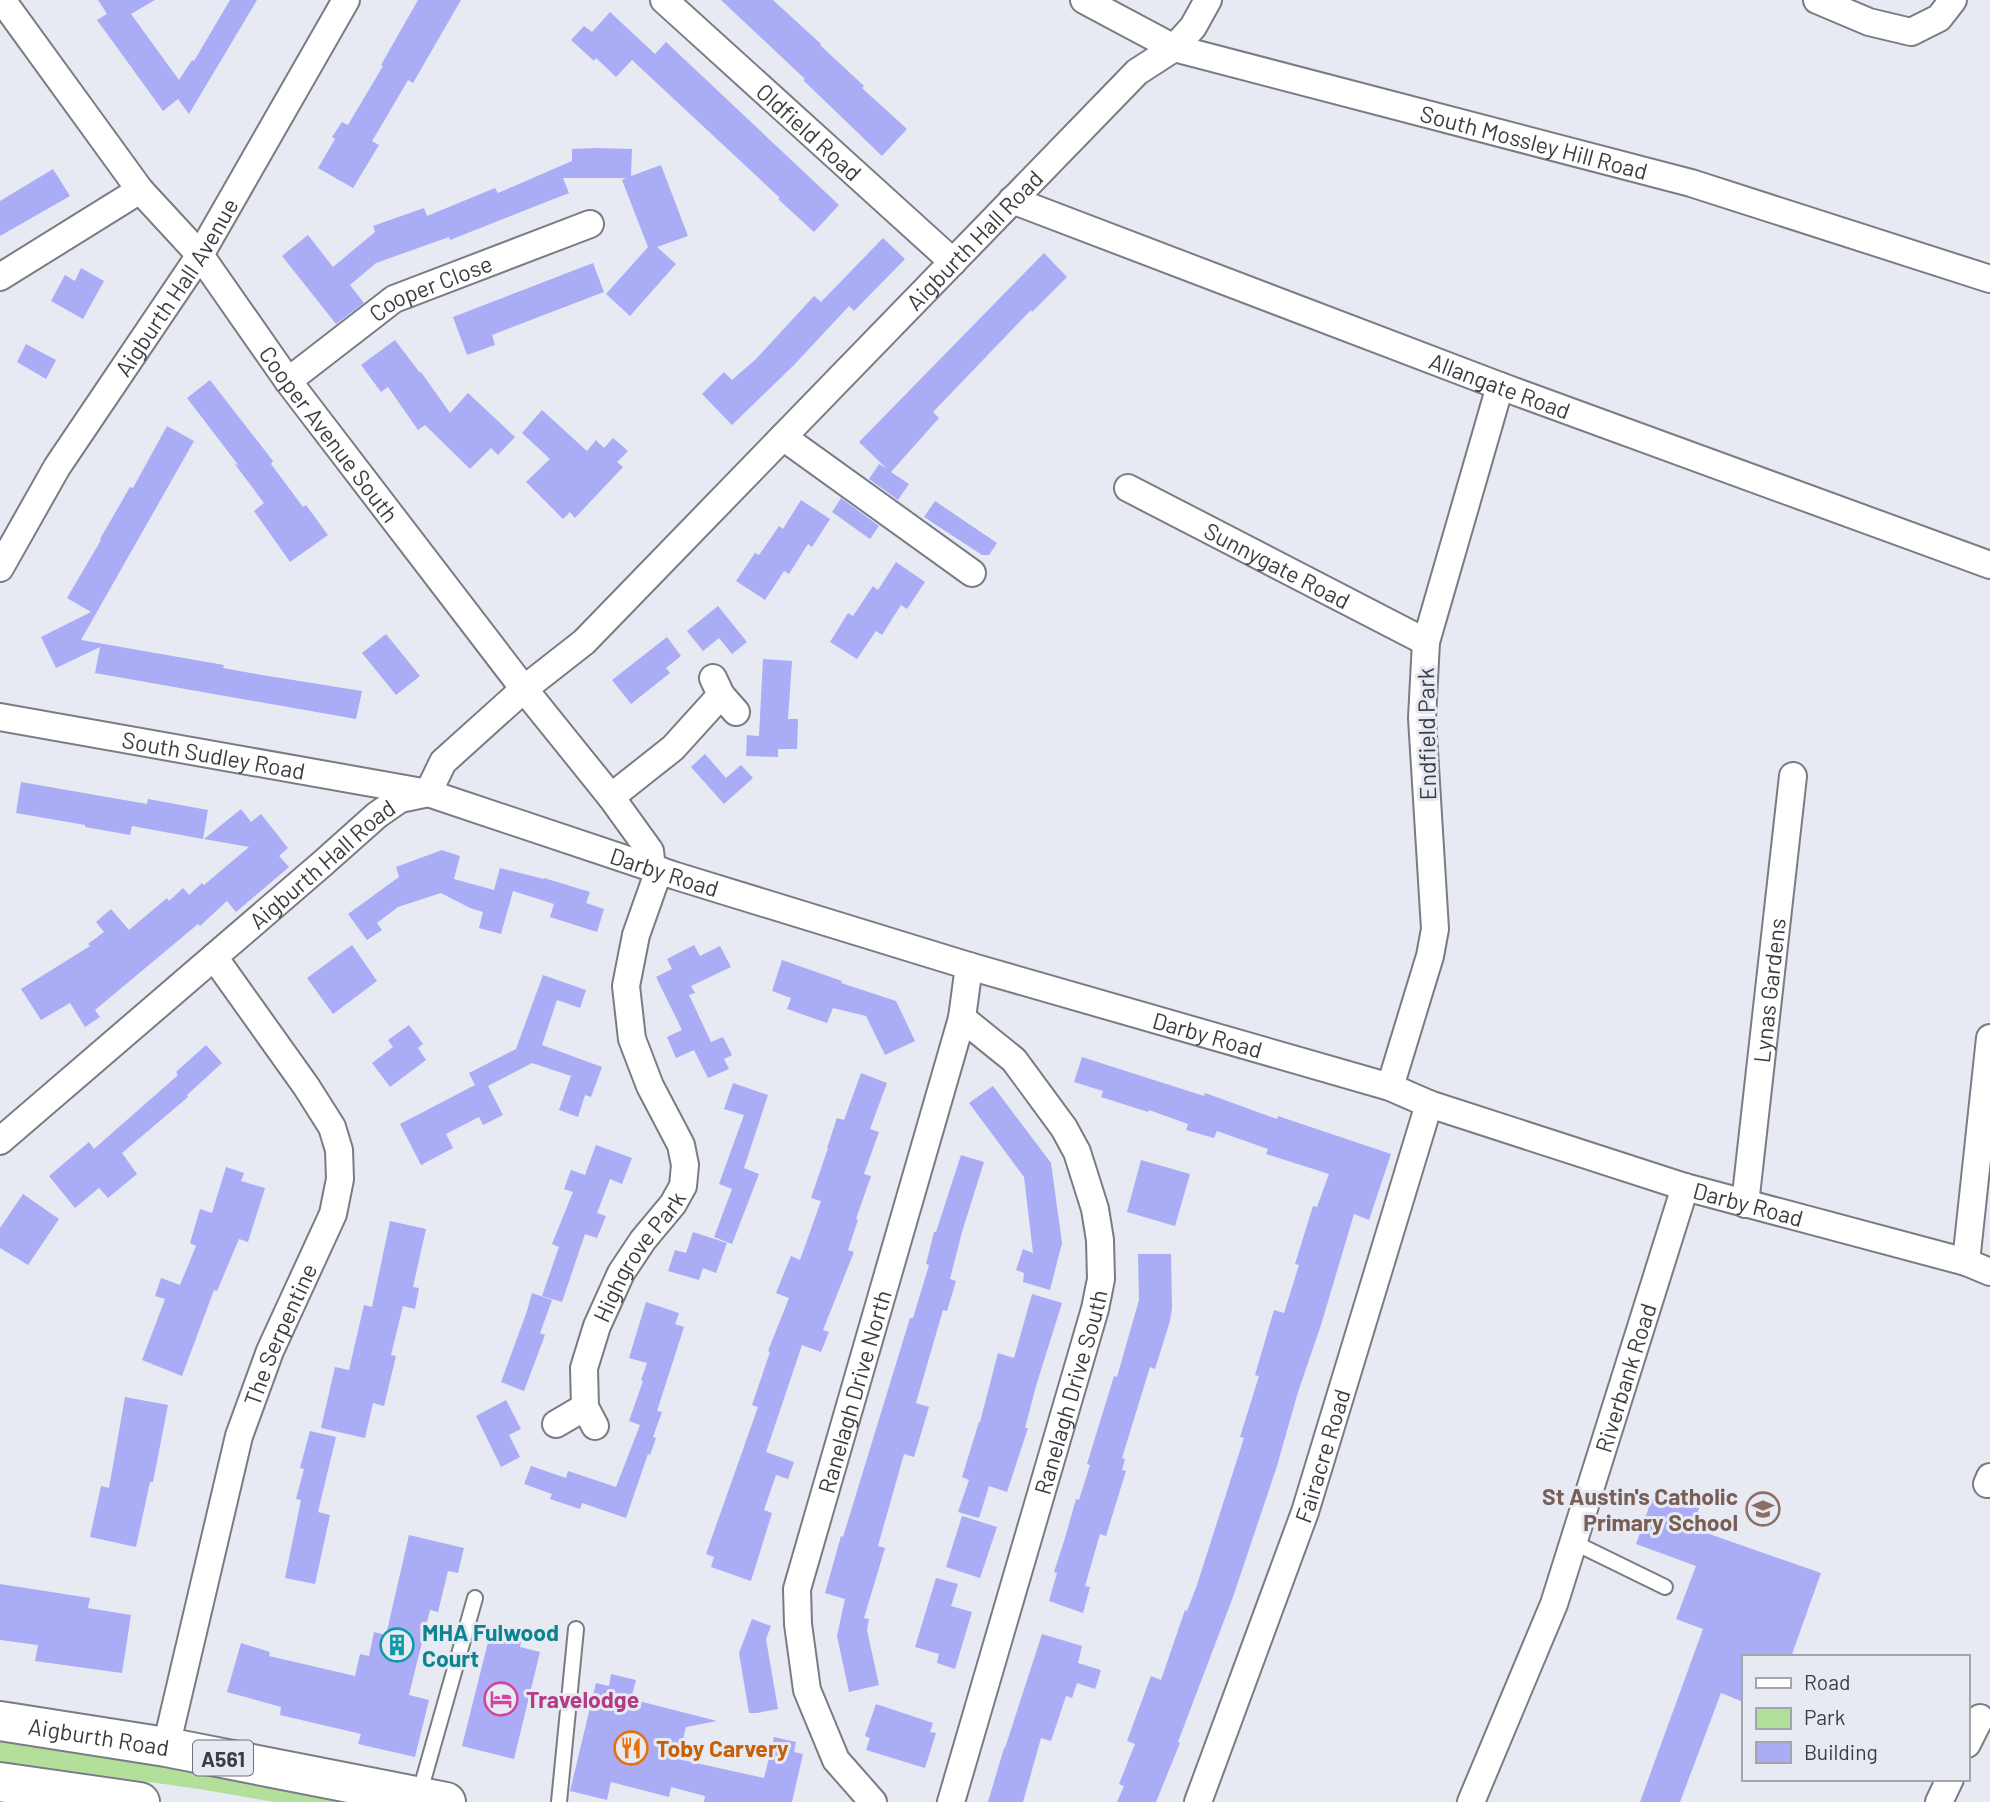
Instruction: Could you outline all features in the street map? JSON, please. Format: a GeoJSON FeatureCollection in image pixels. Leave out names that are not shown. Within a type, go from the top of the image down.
{"type":"FeatureCollection","features":[{"type":"Feature","properties":{"kind":"highway","name":"Aigburth Road"},"geometry":{"type":"LineString","coordinates":[[0,1721],[166,1747],[432,1799]]}},
{"type":"Feature","properties":{"kind":"highway"},"geometry":{"type":"LineString","coordinates":[[0,1782],[141,1802]]}},
{"type":"Feature","properties":{"kind":"street","name":"Cooper Avenue South"},"geometry":{"type":"LineString","coordinates":[[2,0],[140,190],[200,255],[288,381],[524,689],[611,797],[650,851],[656,869]]}},
{"type":"Feature","properties":{"kind":"street","name":"Aigburth Hall Avenue"},"geometry":{"type":"LineString","coordinates":[[0,568],[57,467],[200,255],[346,0]]}},
{"type":"Feature","properties":{"kind":"street","name":"Oldfield Road"},"geometry":{"type":"LineString","coordinates":[[664,0],[953,262]]}},
{"type":"Feature","properties":{"kind":"street","name":"South Mossley Hill Road"},"geometry":{"type":"LineString","coordinates":[[1084,0],[1174,48],[1691,183],[1990,279]]}},
{"type":"Feature","properties":{"kind":"street","name":"Aigburth Hall Road"},"geometry":{"type":"LineString","coordinates":[[0,1141],[377,814],[400,799],[428,793],[443,762],[524,689],[583,642],[1137,72],[1174,48],[1193,26],[1208,0]]}},
{"type":"Feature","properties":{"kind":"street"},"geometry":{"type":"LineString","coordinates":[[1817,0],[1870,22],[1911,32],[1940,18],[1953,0]]}},
{"type":"Feature","properties":{"kind":"street"},"geometry":{"type":"LineString","coordinates":[[0,277],[140,190]]}},
{"type":"Feature","properties":{"kind":"street","name":"Allangate Road"},"geometry":{"type":"LineString","coordinates":[[1012,200],[1500,386],[1990,565]]}},
{"type":"Feature","properties":{"kind":"street","name":"Cooper Close"},"geometry":{"type":"LineString","coordinates":[[288,381],[394,299],[590,224]]}},
{"type":"Feature","properties":{"kind":"street","name":"Endfield Park"},"geometry":{"type":"LineString","coordinates":[[1390,1087],[1430,956],[1435,929],[1422,719],[1426,642],[1500,386]]}},
{"type":"Feature","properties":{"kind":"street"},"geometry":{"type":"LineString","coordinates":[[783,437],[972,573]]}},
{"type":"Feature","properties":{"kind":"street","name":"Sunnygate Road"},"geometry":{"type":"LineString","coordinates":[[1128,488],[1426,642]]}},
{"type":"Feature","properties":{"kind":"street"},"geometry":{"type":"LineString","coordinates":[[611,797],[673,748],[723,695]]}},
{"type":"Feature","properties":{"kind":"street","name":"South Sudley Road"},"geometry":{"type":"LineString","coordinates":[[0,717],[428,793]]}},
{"type":"Feature","properties":{"kind":"street","name":"Lynas Gardens"},"geometry":{"type":"LineString","coordinates":[[1745,1204],[1793,776]]}},
{"type":"Feature","properties":{"kind":"street","name":"Darby Road"},"geometry":{"type":"LineString","coordinates":[[428,793],[656,869],[969,966],[1390,1087],[1429,1104],[1685,1187],[1978,1267]]}},
{"type":"Feature","properties":{"kind":"street","name":"Highgrove Park"},"geometry":{"type":"LineString","coordinates":[[555,1424],[590,1416],[584,1368],[597,1326],[621,1273],[643,1240],[673,1204],[683,1186],[685,1165],[681,1145],[650,1086],[632,1039],[626,986],[636,935],[656,869]]}},
{"type":"Feature","properties":{"kind":"street","name":"The Serpentine"},"geometry":{"type":"LineString","coordinates":[[166,1747],[239,1436],[270,1351],[333,1214],[341,1179],[339,1150],[332,1127],[299,1074],[214,957]]}},
{"type":"Feature","properties":{"kind":"street","name":"Ranelagh Drive North"},"geometry":{"type":"LineString","coordinates":[[873,1802],[836,1760],[807,1690],[798,1624],[797,1589],[962,1018],[969,966]]}},
{"type":"Feature","properties":{"kind":"street","name":"Ranelagh Drive South"},"geometry":{"type":"LineString","coordinates":[[951,1802],[1095,1308],[1101,1279],[1100,1240],[1095,1209],[1077,1152],[1064,1128],[1014,1060],[962,1018]]}},
{"type":"Feature","properties":{"kind":"street"},"geometry":{"type":"LineString","coordinates":[[1978,1267],[1990,1038]]}},
{"type":"Feature","properties":{"kind":"street","name":"Fairacre Road"},"geometry":{"type":"LineString","coordinates":[[1198,1802],[1305,1511],[1429,1104]]}},
{"type":"Feature","properties":{"kind":"street","name":"Riverbank Road"},"geometry":{"type":"LineString","coordinates":[[1471,1802],[1554,1604],[1685,1187]]}},
{"type":"Feature","properties":{"kind":"street"},"geometry":{"type":"LineString","coordinates":[[1969,1740],[1980,1718]]}},
{"type":"Feature","properties":{"kind":"street"},"geometry":{"type":"LineString","coordinates":[[1939,1802],[1949,1781]]}},
{"type":"Feature","properties":{"kind":"lane"},"geometry":{"type":"LineString","coordinates":[[1573,1542],[1665,1587]]}},
{"type":"Feature","properties":{"kind":"lane"},"geometry":{"type":"LineString","coordinates":[[432,1799],[475,1598]]}},
{"type":"Feature","properties":{"kind":"lane"},"geometry":{"type":"LineString","coordinates":[[559,1802],[576,1629]]}},
{"type":"Feature","properties":{"kind":"green space"},"geometry":{"type":"Polygon","coordinates":[[[0,1731],[388,1802],[275,1802],[0,1761],[0,1731]]]}},
{"type":"Feature","properties":{"kind":"building"},"geometry":{"type":"Polygon","coordinates":[[[98,0],[155,0],[131,14],[179,80],[192,60],[194,61],[230,0],[257,0],[189,114],[178,99],[163,111],[97,20],[107,14],[98,0]]]}},
{"type":"Feature","properties":{"kind":"building"},"geometry":{"type":"Polygon","coordinates":[[[418,0],[461,0],[413,83],[408,80],[372,141],[379,145],[353,188],[318,168],[335,139],[332,137],[342,122],[348,125],[418,0]]]}},
{"type":"Feature","properties":{"kind":"building"},"geometry":{"type":"Polygon","coordinates":[[[721,0],[773,0],[907,129],[882,156],[721,0]]]}},
{"type":"Feature","properties":{"kind":"building"},"geometry":{"type":"Polygon","coordinates":[[[610,12],[655,54],[666,42],[839,205],[814,232],[632,60],[616,77],[571,40],[584,26],[592,32],[610,12]]]}},
{"type":"Feature","properties":{"kind":"building"},"geometry":{"type":"Polygon","coordinates":[[[572,149],[632,149],[631,176],[661,165],[688,236],[657,247],[676,264],[630,316],[606,294],[648,247],[622,180],[626,178],[563,178],[569,193],[450,240],[449,237],[376,263],[350,285],[364,303],[336,324],[282,256],[308,235],[333,267],[375,232],[373,226],[424,208],[427,216],[495,188],[498,193],[572,161],[572,149]]]}},
{"type":"Feature","properties":{"kind":"building"},"geometry":{"type":"Polygon","coordinates":[[[53,169],[70,196],[0,236],[0,201],[53,169]]]}},
{"type":"Feature","properties":{"kind":"building"},"geometry":{"type":"Polygon","coordinates":[[[883,238],[905,259],[854,311],[849,306],[794,365],[732,425],[702,394],[724,372],[732,380],[756,359],[814,296],[821,302],[883,238]]]}},
{"type":"Feature","properties":{"kind":"building"},"geometry":{"type":"Polygon","coordinates":[[[1044,253],[1067,277],[1032,312],[1031,310],[933,412],[939,418],[891,472],[909,484],[898,500],[869,479],[879,464],[887,469],[859,442],[1044,253]]]}},
{"type":"Feature","properties":{"kind":"building"},"geometry":{"type":"Polygon","coordinates":[[[593,263],[604,292],[492,335],[495,345],[467,355],[453,317],[593,263]]]}},
{"type":"Feature","properties":{"kind":"building"},"geometry":{"type":"Polygon","coordinates":[[[81,268],[104,281],[83,319],[51,301],[65,275],[75,281],[81,268]]]}},
{"type":"Feature","properties":{"kind":"building"},"geometry":{"type":"Polygon","coordinates":[[[395,340],[450,413],[468,393],[515,437],[498,455],[491,448],[470,469],[425,425],[418,430],[388,387],[381,392],[361,365],[395,340]]]}},
{"type":"Feature","properties":{"kind":"building"},"geometry":{"type":"Polygon","coordinates":[[[26,344],[56,360],[46,379],[17,362],[26,344]]]}},
{"type":"Feature","properties":{"kind":"building"},"geometry":{"type":"Polygon","coordinates":[[[210,380],[273,461],[271,464],[303,507],[306,505],[328,535],[290,562],[254,511],[264,503],[187,398],[210,380]]]}},
{"type":"Feature","properties":{"kind":"building"},"geometry":{"type":"Polygon","coordinates":[[[542,410],[587,451],[596,440],[604,448],[613,438],[628,451],[617,462],[623,467],[575,518],[570,512],[563,519],[526,482],[550,459],[522,433],[542,410]]]}},
{"type":"Feature","properties":{"kind":"building"},"geometry":{"type":"Polygon","coordinates":[[[167,426],[194,441],[81,640],[224,665],[223,668],[362,691],[356,719],[95,673],[100,647],[56,668],[41,637],[91,612],[67,598],[167,426]]]}},
{"type":"Feature","properties":{"kind":"building"},"geometry":{"type":"Polygon","coordinates":[[[841,498],[879,526],[870,539],[832,512],[841,498]]]}},
{"type":"Feature","properties":{"kind":"building"},"geometry":{"type":"Polygon","coordinates":[[[801,500],[830,519],[812,547],[808,544],[789,574],[784,571],[765,600],[736,581],[755,553],[759,555],[779,526],[783,529],[801,500]]]}},
{"type":"Feature","properties":{"kind":"building"},"geometry":{"type":"Polygon","coordinates":[[[935,501],[997,543],[989,555],[982,555],[924,517],[935,501]]]}},
{"type":"Feature","properties":{"kind":"building"},"geometry":{"type":"Polygon","coordinates":[[[896,562],[925,582],[907,609],[901,605],[882,635],[876,631],[857,659],[830,642],[848,613],[853,616],[873,586],[878,590],[896,562]]]}},
{"type":"Feature","properties":{"kind":"building"},"geometry":{"type":"Polygon","coordinates":[[[718,606],[747,642],[732,654],[719,638],[703,651],[687,631],[718,606]]]}},
{"type":"Feature","properties":{"kind":"building"},"geometry":{"type":"Polygon","coordinates":[[[386,634],[420,676],[396,695],[362,653],[386,634]]]}},
{"type":"Feature","properties":{"kind":"building"},"geometry":{"type":"Polygon","coordinates":[[[667,637],[681,656],[666,668],[670,673],[631,704],[612,680],[667,637]]]}},
{"type":"Feature","properties":{"kind":"building"},"geometry":{"type":"Polygon","coordinates":[[[763,659],[792,661],[788,719],[798,719],[797,749],[778,749],[778,757],[746,756],[747,735],[759,736],[763,659]]]}},
{"type":"Feature","properties":{"kind":"building"},"geometry":{"type":"Polygon","coordinates":[[[705,754],[726,778],[741,765],[753,778],[724,804],[691,767],[705,754]]]}},
{"type":"Feature","properties":{"kind":"building"},"geometry":{"type":"Polygon","coordinates":[[[21,782],[147,804],[148,799],[208,810],[203,839],[132,826],[130,835],[16,813],[21,782]]]}},
{"type":"Feature","properties":{"kind":"building"},"geometry":{"type":"Polygon","coordinates":[[[241,809],[251,822],[261,814],[288,848],[279,856],[289,867],[236,912],[227,901],[95,1010],[100,1017],[85,1027],[70,1003],[41,1020],[21,989],[90,946],[88,944],[104,932],[96,922],[111,909],[129,930],[183,888],[189,895],[202,883],[204,885],[249,847],[204,839],[241,809]]]}},
{"type":"Feature","properties":{"kind":"building"},"geometry":{"type":"Polygon","coordinates":[[[442,850],[460,856],[454,879],[494,890],[500,868],[590,892],[586,903],[604,909],[597,932],[550,917],[554,904],[513,891],[501,934],[479,928],[483,912],[441,893],[398,907],[377,923],[382,930],[367,940],[348,914],[399,877],[396,867],[442,850]]]}},
{"type":"Feature","properties":{"kind":"building"},"geometry":{"type":"Polygon","coordinates":[[[352,945],[377,981],[333,1014],[307,978],[352,945]]]}},
{"type":"Feature","properties":{"kind":"building"},"geometry":{"type":"Polygon","coordinates":[[[694,945],[700,956],[720,946],[731,967],[691,986],[695,993],[689,995],[711,1042],[723,1037],[732,1055],[724,1059],[729,1069],[708,1078],[694,1050],[676,1058],[667,1037],[682,1030],[656,977],[672,969],[667,959],[694,945]]]}},
{"type":"Feature","properties":{"kind":"building"},"geometry":{"type":"Polygon","coordinates":[[[782,960],[896,1001],[915,1041],[885,1055],[866,1016],[833,1008],[827,1023],[787,1009],[791,998],[772,991],[782,960]]]}},
{"type":"Feature","properties":{"kind":"building"},"geometry":{"type":"Polygon","coordinates":[[[543,975],[586,990],[580,1008],[557,1000],[542,1045],[602,1067],[591,1097],[585,1095],[578,1117],[559,1110],[571,1076],[532,1063],[488,1086],[503,1115],[483,1125],[479,1117],[446,1134],[453,1148],[421,1165],[400,1124],[475,1085],[469,1073],[516,1049],[543,975]]]}},
{"type":"Feature","properties":{"kind":"building"},"geometry":{"type":"Polygon","coordinates":[[[409,1025],[423,1044],[418,1048],[426,1060],[390,1087],[372,1063],[393,1047],[388,1040],[409,1025]]]}},
{"type":"Feature","properties":{"kind":"building"},"geometry":{"type":"Polygon","coordinates":[[[206,1045],[222,1063],[187,1095],[188,1097],[122,1153],[137,1174],[108,1198],[99,1188],[75,1208],[49,1176],[89,1142],[94,1149],[178,1075],[176,1072],[206,1045]]]}},
{"type":"Feature","properties":{"kind":"building"},"geometry":{"type":"Polygon","coordinates":[[[1082,1057],[1204,1096],[1205,1093],[1277,1119],[1278,1116],[1391,1154],[1369,1220],[1354,1214],[1277,1466],[1233,1597],[1156,1802],[1117,1802],[1124,1786],[1119,1784],[1135,1744],[1127,1741],[1151,1676],[1161,1680],[1185,1610],[1187,1611],[1197,1585],[1244,1438],[1240,1437],[1259,1376],[1255,1375],[1274,1310],[1284,1313],[1299,1265],[1295,1264],[1313,1206],[1317,1207],[1329,1174],[1266,1154],[1268,1149],[1217,1131],[1214,1138],[1186,1130],[1188,1124],[1101,1097],[1103,1091],[1074,1082],[1082,1057]]]}},
{"type":"Feature","properties":{"kind":"building"},"geometry":{"type":"Polygon","coordinates":[[[861,1073],[887,1083],[870,1129],[879,1132],[864,1174],[871,1176],[848,1250],[854,1252],[823,1330],[829,1332],[821,1352],[802,1345],[766,1452],[794,1462],[788,1479],[776,1475],[764,1510],[772,1513],[751,1581],[711,1567],[714,1557],[706,1554],[758,1407],[752,1405],[770,1352],[768,1351],[789,1298],[776,1293],[791,1256],[800,1260],[821,1201],[811,1198],[827,1148],[837,1118],[844,1120],[861,1073]]]}},
{"type":"Feature","properties":{"kind":"building"},"geometry":{"type":"Polygon","coordinates":[[[733,1083],[768,1095],[744,1168],[759,1174],[732,1244],[714,1237],[732,1189],[719,1184],[744,1115],[724,1109],[733,1083]]]}},
{"type":"Feature","properties":{"kind":"building"},"geometry":{"type":"Polygon","coordinates":[[[993,1086],[1051,1163],[1062,1243],[1050,1290],[1023,1282],[1024,1273],[1016,1270],[1023,1249],[1033,1253],[1024,1177],[969,1103],[993,1086]]]}},
{"type":"Feature","properties":{"kind":"building"},"geometry":{"type":"Polygon","coordinates":[[[596,1145],[632,1158],[622,1184],[610,1179],[597,1213],[606,1216],[597,1238],[585,1234],[562,1302],[542,1296],[559,1247],[552,1244],[573,1192],[564,1189],[571,1170],[585,1175],[596,1145]]]}},
{"type":"Feature","properties":{"kind":"building"},"geometry":{"type":"Polygon","coordinates":[[[961,1155],[984,1162],[950,1279],[956,1281],[947,1311],[943,1310],[916,1403],[929,1407],[914,1457],[904,1454],[878,1546],[885,1548],[864,1618],[869,1619],[867,1630],[879,1685],[849,1692],[837,1636],[845,1599],[825,1593],[910,1318],[913,1318],[929,1265],[926,1264],[934,1232],[961,1155]]]}},
{"type":"Feature","properties":{"kind":"building"},"geometry":{"type":"Polygon","coordinates":[[[1141,1160],[1190,1174],[1175,1226],[1127,1212],[1141,1160]]]}},
{"type":"Feature","properties":{"kind":"building"},"geometry":{"type":"Polygon","coordinates":[[[226,1167],[244,1173],[241,1181],[265,1188],[248,1242],[239,1239],[217,1291],[214,1290],[182,1376],[142,1360],[165,1299],[155,1296],[161,1278],[180,1285],[196,1246],[190,1243],[200,1209],[212,1213],[226,1167]]]}},
{"type":"Feature","properties":{"kind":"building"},"geometry":{"type":"Polygon","coordinates":[[[23,1194],[59,1219],[28,1265],[0,1248],[0,1228],[23,1194]]]}},
{"type":"Feature","properties":{"kind":"building"},"geometry":{"type":"Polygon","coordinates":[[[390,1221],[426,1229],[413,1287],[419,1288],[415,1309],[403,1306],[391,1355],[396,1356],[384,1406],[373,1403],[365,1438],[321,1428],[335,1367],[349,1370],[364,1305],[372,1307],[390,1221]]]}},
{"type":"Feature","properties":{"kind":"building"},"geometry":{"type":"Polygon","coordinates":[[[693,1232],[727,1243],[716,1273],[703,1268],[699,1280],[668,1271],[675,1250],[686,1253],[693,1232]]]}},
{"type":"Feature","properties":{"kind":"building"},"geometry":{"type":"Polygon","coordinates":[[[1138,1254],[1171,1254],[1172,1308],[1155,1369],[1150,1367],[1122,1458],[1125,1459],[1122,1470],[1126,1471],[1106,1536],[1100,1534],[1085,1586],[1090,1587],[1083,1613],[1049,1601],[1057,1573],[1054,1572],[1076,1499],[1079,1500],[1090,1465],[1087,1464],[1114,1376],[1117,1377],[1139,1300],[1138,1254]]]}},
{"type":"Feature","properties":{"kind":"building"},"geometry":{"type":"Polygon","coordinates":[[[532,1293],[552,1300],[540,1333],[545,1335],[524,1391],[501,1382],[532,1293]]]}},
{"type":"Feature","properties":{"kind":"building"},"geometry":{"type":"Polygon","coordinates":[[[1032,1294],[1062,1303],[1036,1386],[1025,1428],[1028,1428],[1007,1492],[989,1486],[979,1518],[958,1512],[969,1480],[962,1477],[998,1353],[1014,1358],[1032,1294]]]}},
{"type":"Feature","properties":{"kind":"building"},"geometry":{"type":"Polygon","coordinates":[[[646,1302],[679,1313],[675,1324],[684,1327],[657,1411],[662,1412],[653,1437],[656,1438],[626,1518],[582,1503],[580,1509],[550,1499],[552,1494],[524,1484],[531,1466],[566,1478],[568,1471],[616,1487],[640,1425],[629,1421],[647,1363],[629,1358],[646,1302]]]}},
{"type":"Feature","properties":{"kind":"building"},"geometry":{"type":"Polygon","coordinates":[[[125,1397],[168,1405],[153,1482],[150,1482],[136,1547],[90,1537],[101,1486],[109,1488],[125,1397]]]}},
{"type":"Feature","properties":{"kind":"building"},"geometry":{"type":"Polygon","coordinates":[[[506,1400],[521,1429],[509,1435],[520,1457],[501,1467],[476,1416],[506,1400]]]}},
{"type":"Feature","properties":{"kind":"building"},"geometry":{"type":"Polygon","coordinates":[[[310,1431],[336,1437],[318,1512],[330,1515],[315,1584],[285,1578],[301,1500],[296,1499],[304,1469],[300,1468],[310,1431]]]}},
{"type":"Feature","properties":{"kind":"building"},"geometry":{"type":"Polygon","coordinates":[[[1656,1487],[1701,1503],[1692,1528],[1821,1573],[1792,1655],[1742,1655],[1742,1702],[1721,1693],[1680,1802],[1640,1802],[1703,1629],[1676,1619],[1696,1566],[1636,1544],[1656,1487]]]}},
{"type":"Feature","properties":{"kind":"building"},"geometry":{"type":"Polygon","coordinates":[[[962,1516],[997,1527],[980,1578],[946,1567],[962,1516]]]}},
{"type":"Feature","properties":{"kind":"building","name":"MHA Fulwood Court"},"geometry":{"type":"Polygon","coordinates":[[[409,1535],[464,1548],[458,1573],[448,1571],[438,1612],[430,1610],[409,1695],[429,1700],[415,1757],[358,1744],[361,1734],[280,1715],[281,1707],[227,1692],[241,1643],[270,1652],[269,1656],[355,1676],[360,1654],[369,1656],[374,1632],[386,1635],[409,1535]]]}},
{"type":"Feature","properties":{"kind":"building"},"geometry":{"type":"Polygon","coordinates":[[[936,1578],[958,1584],[951,1606],[972,1612],[955,1669],[937,1663],[939,1654],[915,1647],[936,1578]]]}},
{"type":"Feature","properties":{"kind":"building"},"geometry":{"type":"Polygon","coordinates":[[[0,1584],[90,1598],[88,1608],[131,1615],[122,1673],[35,1661],[38,1645],[0,1640],[0,1584]]]}},
{"type":"Feature","properties":{"kind":"building"},"geometry":{"type":"Polygon","coordinates":[[[752,1619],[771,1626],[766,1639],[778,1709],[757,1713],[749,1713],[739,1653],[752,1619]]]}},
{"type":"Feature","properties":{"kind":"building","name":"Travelodge"},"geometry":{"type":"Polygon","coordinates":[[[490,1634],[521,1642],[520,1647],[540,1652],[514,1759],[462,1746],[490,1634]]]}},
{"type":"Feature","properties":{"kind":"building"},"geometry":{"type":"Polygon","coordinates":[[[1042,1634],[1082,1646],[1078,1663],[1101,1670],[1098,1680],[1095,1689],[1077,1683],[1072,1698],[1066,1696],[1051,1741],[1041,1738],[1023,1802],[988,1802],[1004,1748],[1042,1634]]]}},
{"type":"Feature","properties":{"kind":"building","name":"Toby Carvery"},"geometry":{"type":"Polygon","coordinates":[[[611,1674],[636,1680],[631,1699],[717,1721],[686,1727],[678,1759],[764,1778],[774,1737],[796,1742],[794,1752],[803,1754],[792,1802],[704,1802],[705,1796],[671,1787],[669,1797],[611,1782],[607,1800],[570,1791],[596,1683],[609,1686],[611,1674]]]}},
{"type":"Feature","properties":{"kind":"building"},"geometry":{"type":"Polygon","coordinates":[[[876,1704],[933,1723],[930,1732],[936,1733],[925,1768],[866,1750],[870,1738],[865,1736],[876,1704]]]}},
{"type":"Feature","properties":{"kind":"place","name":"St Austin's Catholic Primary School"},"geometry":{"type":"Point","coordinates":[1763,1509]}},
{"type":"Feature","properties":{"kind":"place","name":"MHA Fulwood Court"},"geometry":{"type":"Point","coordinates":[397,1645]}},
{"type":"Feature","properties":{"kind":"place","name":"Travelodge"},"geometry":{"type":"Point","coordinates":[501,1699]}},
{"type":"Feature","properties":{"kind":"place","name":"Toby Carvery"},"geometry":{"type":"Point","coordinates":[631,1748]}}]}
